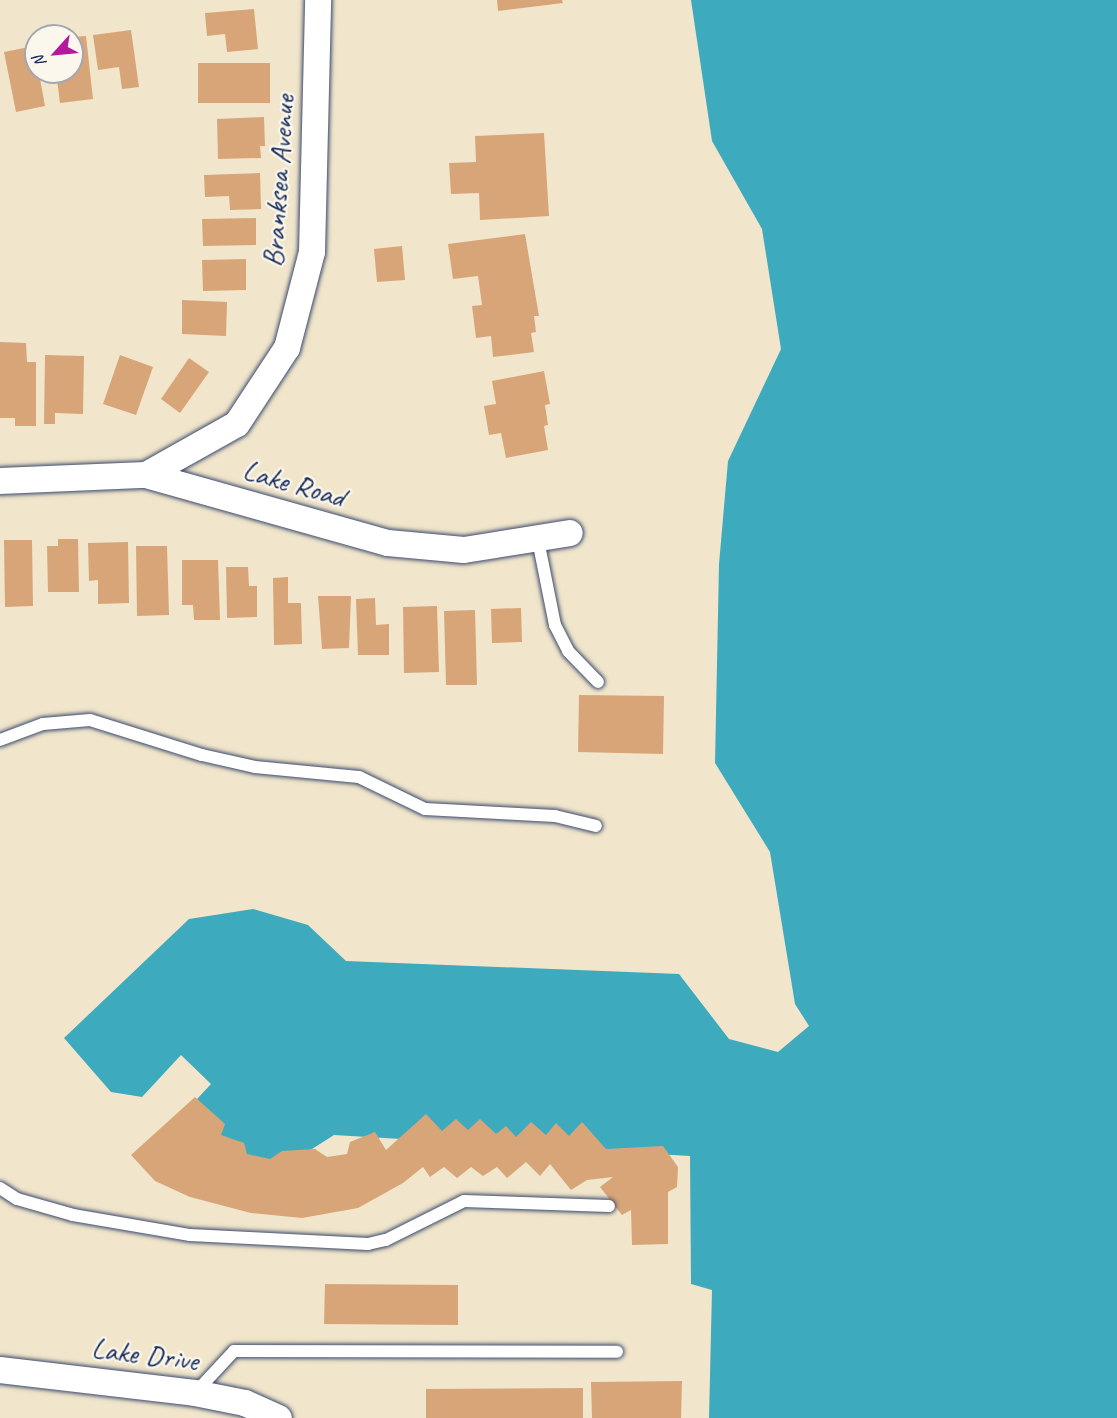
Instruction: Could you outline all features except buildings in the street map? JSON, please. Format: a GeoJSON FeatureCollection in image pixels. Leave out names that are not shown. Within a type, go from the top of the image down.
{"type":"FeatureCollection","features":[{"type":"Feature","properties":{"kind":"street","name":"Branksea Avenue"},"geometry":{"type":"LineString","coordinates":[[146,475],[237,424],[288,348],[312,252],[318,0]]}},
{"type":"Feature","properties":{"kind":"street","name":"Lake Road"},"geometry":{"type":"LineString","coordinates":[[0,481],[146,475],[388,543],[464,550],[538,540],[570,533]]}},
{"type":"Feature","properties":{"kind":"street","name":"Lake Drive"},"geometry":{"type":"LineString","coordinates":[[0,1370],[195,1393],[245,1403],[279,1418]]}},
{"type":"Feature","properties":{"kind":"lane"},"geometry":{"type":"LineString","coordinates":[[538,540],[555,625],[568,651],[598,682]]}},
{"type":"Feature","properties":{"kind":"lane"},"geometry":{"type":"LineString","coordinates":[[0,740],[43,724],[90,720],[244,765],[359,777],[425,809],[555,816],[596,826]]}},
{"type":"Feature","properties":{"kind":"lane"},"geometry":{"type":"LineString","coordinates":[[0,1188],[17,1199],[73,1215],[190,1235],[368,1244],[387,1240],[464,1201],[609,1206]]}},
{"type":"Feature","properties":{"kind":"lane"},"geometry":{"type":"LineString","coordinates":[[195,1393],[234,1351],[617,1352]]}},
{"type":"Feature","properties":{"kind":"water"},"geometry":{"type":"Polygon","coordinates":[[[691,0],[1117,0],[1117,1418],[709,1418],[712,1290],[691,1284],[690,1156],[334,1135],[290,1163],[224,1167],[172,1126],[211,1084],[181,1055],[142,1097],[111,1092],[64,1038],[189,919],[253,909],[308,925],[346,961],[679,974],[729,1039],[778,1052],[809,1026],[795,1004],[770,852],[715,763],[719,564],[728,461],[781,349],[762,229],[712,141],[691,0]]]}}]}
